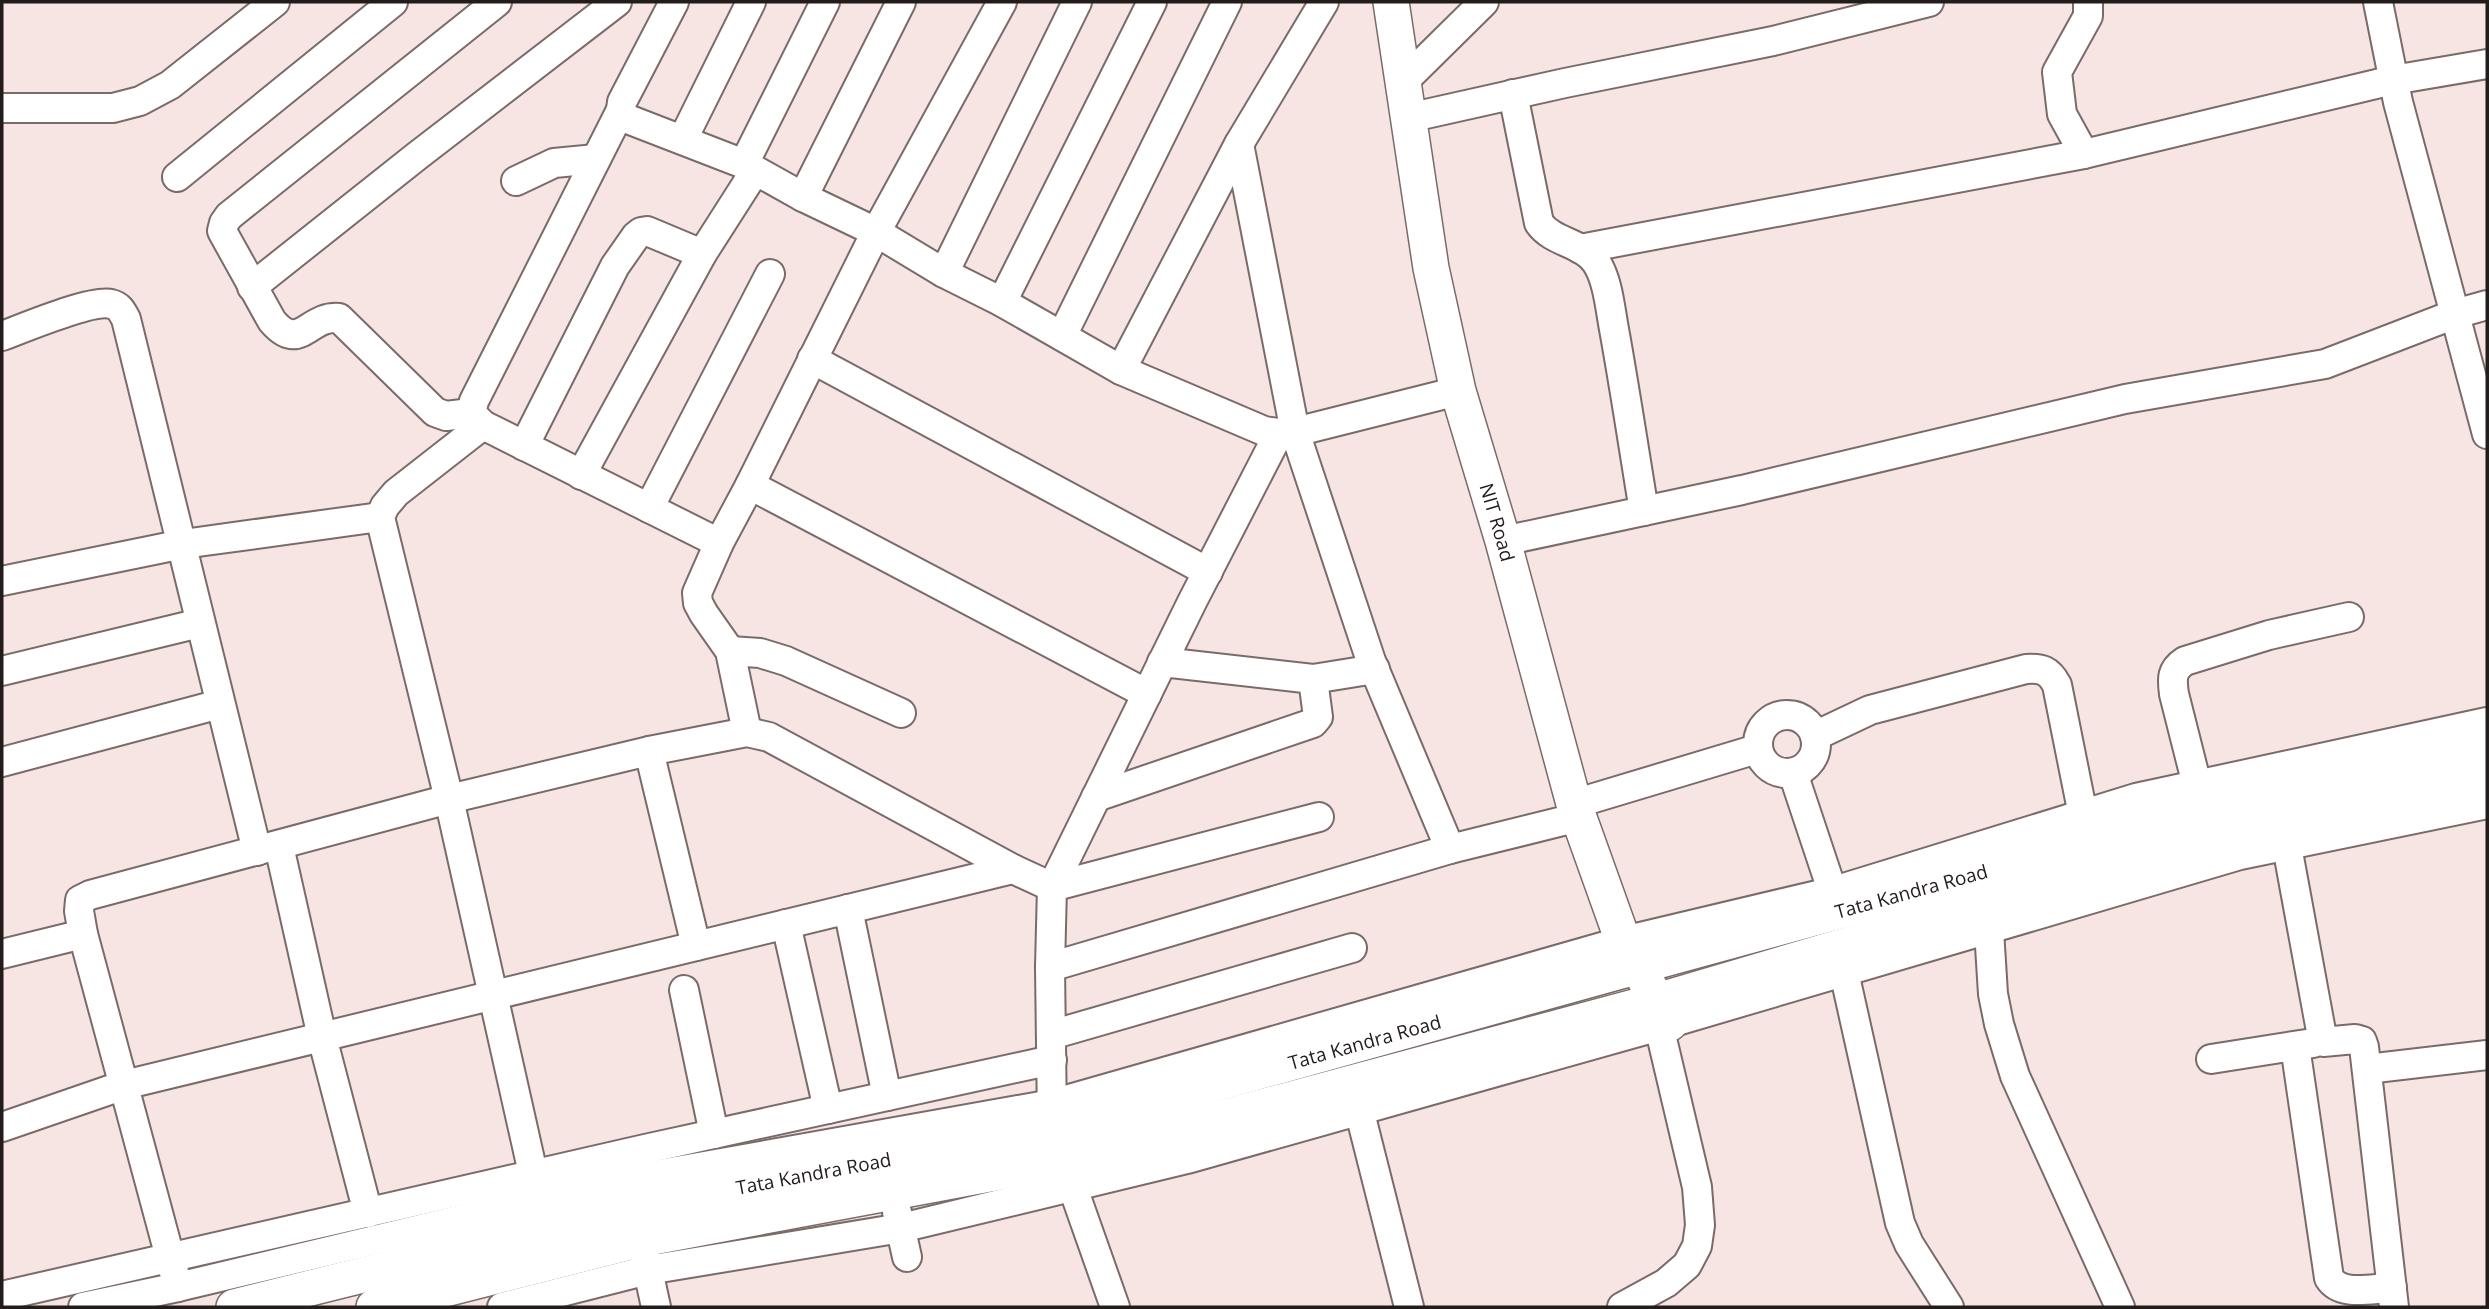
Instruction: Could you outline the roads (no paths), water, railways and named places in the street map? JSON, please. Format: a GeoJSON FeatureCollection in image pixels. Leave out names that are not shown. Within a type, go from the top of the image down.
{"type":"FeatureCollection","features":[{"type":"Feature","properties":{"kind":"main road","name":"NIT Road"},"geometry":{"type":"LineString","coordinates":[[1391,2],[1431,268],[1458,391],[1503,541],[1577,811],[1631,953],[1662,1017]]}},
{"type":"Feature","properties":{"kind":"main road","name":"Tata Kandra Road"},"geometry":{"type":"LineString","coordinates":[[374,1307],[645,1255],[892,1193],[1060,1145],[1631,953],[2249,799],[2487,751]]}},
{"type":"Feature","properties":{"kind":"main road","name":"Tata Kandra Road"},"geometry":{"type":"LineString","coordinates":[[234,1307],[639,1206],[1060,1145],[1184,1144],[1353,1096],[1662,1017],[2250,826],[2285,833],[2487,779]]}},
{"type":"Feature","properties":{"kind":"street"},"geometry":{"type":"LineString","coordinates":[[177,177],[393,2]]}},
{"type":"Feature","properties":{"kind":"street"},"geometry":{"type":"LineString","coordinates":[[497,2],[229,216],[222,231],[252,287],[280,331],[297,335],[321,320],[340,318],[435,412],[446,416],[477,419],[524,446],[719,543]]}},
{"type":"Feature","properties":{"kind":"street"},"geometry":{"type":"LineString","coordinates":[[252,287],[617,2]]}},
{"type":"Feature","properties":{"kind":"street"},"geometry":{"type":"LineString","coordinates":[[683,139],[751,2]]}},
{"type":"Feature","properties":{"kind":"street"},"geometry":{"type":"LineString","coordinates":[[581,475],[750,167],[825,2]]}},
{"type":"Feature","properties":{"kind":"street"},"geometry":{"type":"LineString","coordinates":[[803,197],[901,2]]}},
{"type":"Feature","properties":{"kind":"street"},"geometry":{"type":"LineString","coordinates":[[747,732],[730,651],[698,603],[697,593],[719,543],[876,232],[1002,2]]}},
{"type":"Feature","properties":{"kind":"street"},"geometry":{"type":"LineString","coordinates":[[944,273],[1077,2]]}},
{"type":"Feature","properties":{"kind":"street"},"geometry":{"type":"LineString","coordinates":[[1002,302],[1152,2]]}},
{"type":"Feature","properties":{"kind":"street"},"geometry":{"type":"LineString","coordinates":[[1062,336],[1227,2]]}},
{"type":"Feature","properties":{"kind":"street"},"geometry":{"type":"LineString","coordinates":[[1121,370],[1239,144],[1324,2]]}},
{"type":"Feature","properties":{"kind":"street"},"geometry":{"type":"LineString","coordinates":[[1403,82],[1483,2]]}},
{"type":"Feature","properties":{"kind":"street"},"geometry":{"type":"LineString","coordinates":[[1408,118],[1773,41],[1889,7],[1929,2]]}},
{"type":"Feature","properties":{"kind":"street"},"geometry":{"type":"LineString","coordinates":[[2084,154],[2062,114],[2057,72],[2088,16],[2088,2]]}},
{"type":"Feature","properties":{"kind":"street"},"geometry":{"type":"LineString","coordinates":[[2378,2],[2393,80],[2487,434]]}},
{"type":"Feature","properties":{"kind":"street"},"geometry":{"type":"LineString","coordinates":[[2,108],[113,107],[140,101],[170,85],[270,3]]}},
{"type":"Feature","properties":{"kind":"street"},"geometry":{"type":"LineString","coordinates":[[477,419],[474,401],[621,110],[667,3]]}},
{"type":"Feature","properties":{"kind":"street"},"geometry":{"type":"LineString","coordinates":[[1580,250],[2084,154],[2393,80],[2487,64]]}},
{"type":"Feature","properties":{"kind":"street"},"geometry":{"type":"LineString","coordinates":[[1513,94],[1539,223],[1546,233],[1589,254],[1597,263],[1603,279],[1644,511]]}},
{"type":"Feature","properties":{"kind":"street"},"geometry":{"type":"LineString","coordinates":[[621,110],[625,118],[750,167],[803,197],[876,232],[944,273],[1002,302],[1121,370],[1264,430],[1287,433],[1458,391]]}},
{"type":"Feature","properties":{"kind":"street"},"geometry":{"type":"LineString","coordinates":[[1239,144],[1287,433],[1375,669],[1450,849]]}},
{"type":"Feature","properties":{"kind":"street"},"geometry":{"type":"LineString","coordinates":[[516,181],[554,163],[596,159]]}},
{"type":"Feature","properties":{"kind":"street"},"geometry":{"type":"LineString","coordinates":[[524,446],[615,266],[636,236],[647,231],[702,254]]}},
{"type":"Feature","properties":{"kind":"street"},"geometry":{"type":"LineString","coordinates":[[649,508],[770,274]]}},
{"type":"Feature","properties":{"kind":"street"},"geometry":{"type":"LineString","coordinates":[[2,336],[92,305],[110,303],[120,308],[126,319],[220,704],[268,848],[322,1037],[368,1213]]}},
{"type":"Feature","properties":{"kind":"street"},"geometry":{"type":"LineString","coordinates":[[1503,541],[1742,490],[2125,399],[2325,364],[2455,314],[2487,305]]}},
{"type":"Feature","properties":{"kind":"street"},"geometry":{"type":"LineString","coordinates":[[812,359],[1208,572]]}},
{"type":"Feature","properties":{"kind":"street"},"geometry":{"type":"LineString","coordinates":[[477,419],[396,493],[384,506],[380,517],[449,799],[536,1188]]}},
{"type":"Feature","properties":{"kind":"street"},"geometry":{"type":"LineString","coordinates":[[1115,1307],[1060,1145],[1051,1047],[1052,887],[1208,572],[1287,433]]}},
{"type":"Feature","properties":{"kind":"street"},"geometry":{"type":"LineString","coordinates":[[750,485],[1147,694]]}},
{"type":"Feature","properties":{"kind":"street"},"geometry":{"type":"LineString","coordinates":[[2,581],[183,544],[380,517]]}},
{"type":"Feature","properties":{"kind":"street"},"geometry":{"type":"LineString","coordinates":[[2197,785],[2174,694],[2172,680],[2178,666],[2185,661],[2269,635],[2349,617]]}},
{"type":"Feature","properties":{"kind":"street"},"geometry":{"type":"LineString","coordinates":[[2,671],[200,623]]}},
{"type":"Feature","properties":{"kind":"street"},"geometry":{"type":"LineString","coordinates":[[730,651],[760,653],[786,661],[901,713]]}},
{"type":"Feature","properties":{"kind":"street"},"geometry":{"type":"LineString","coordinates":[[1163,662],[1313,680],[1375,669]]}},
{"type":"Feature","properties":{"kind":"street"},"geometry":{"type":"LineString","coordinates":[[1815,736],[1871,710],[2026,669],[2040,668],[2051,673],[2057,684],[2083,814]]}},
{"type":"Feature","properties":{"kind":"street"},"geometry":{"type":"LineString","coordinates":[[1096,797],[1313,723],[1318,717],[1313,680]]}},
{"type":"Feature","properties":{"kind":"street"},"geometry":{"type":"LineString","coordinates":[[2,762],[220,704]]}},
{"type":"Feature","properties":{"kind":"street"},"geometry":{"type":"LineString","coordinates":[[1785,715],[1804,720],[1815,736],[1815,755],[1802,770],[1793,773],[1774,771],[1760,758],[1758,748],[1758,739],[1767,722],[1785,715]]}},
{"type":"Feature","properties":{"kind":"street"},"geometry":{"type":"LineString","coordinates":[[1793,773],[1837,901],[2083,814],[2137,798],[2487,722]]}},
{"type":"Feature","properties":{"kind":"street"},"geometry":{"type":"LineString","coordinates":[[178,1287],[83,934],[80,900],[89,895],[449,799],[649,751],[747,732],[769,737],[1013,869],[1052,887],[1319,817]]}},
{"type":"Feature","properties":{"kind":"street"},"geometry":{"type":"LineString","coordinates":[[1050,967],[1577,811],[1758,748]]}},
{"type":"Feature","properties":{"kind":"street"},"geometry":{"type":"LineString","coordinates":[[649,751],[696,946]]}},
{"type":"Feature","properties":{"kind":"street"},"geometry":{"type":"LineString","coordinates":[[1622,1307],[1666,1283],[1687,1265],[1697,1246],[1700,1225],[1697,1187],[1662,1017],[1844,972],[1989,930],[2240,855],[2285,833],[2487,804]]}},
{"type":"Feature","properties":{"kind":"street"},"geometry":{"type":"LineString","coordinates":[[2285,833],[2323,1042]]}},
{"type":"Feature","properties":{"kind":"street"},"geometry":{"type":"LineString","coordinates":[[2,1127],[124,1085],[1013,869]]}},
{"type":"Feature","properties":{"kind":"street"},"geometry":{"type":"LineString","coordinates":[[848,909],[887,1096]]}},
{"type":"Feature","properties":{"kind":"street"},"geometry":{"type":"LineString","coordinates":[[786,924],[828,1109]]}},
{"type":"Feature","properties":{"kind":"street"},"geometry":{"type":"LineString","coordinates":[[1989,930],[1993,994],[2015,1076],[2120,1307]]}},
{"type":"Feature","properties":{"kind":"street"},"geometry":{"type":"LineString","coordinates":[[2,954],[83,934]]}},
{"type":"Feature","properties":{"kind":"street"},"geometry":{"type":"LineString","coordinates":[[83,1307],[178,1287],[536,1188],[714,1134],[887,1096],[1051,1047],[1352,948]]}},
{"type":"Feature","properties":{"kind":"street"},"geometry":{"type":"LineString","coordinates":[[1844,972],[1900,1223],[1909,1244],[1949,1307]]}},
{"type":"Feature","properties":{"kind":"street"},"geometry":{"type":"LineString","coordinates":[[684,990],[714,1134]]}},
{"type":"Feature","properties":{"kind":"street"},"geometry":{"type":"LineString","coordinates":[[2211,1059],[2295,1046],[2323,1042],[2355,1039],[2362,1041],[2393,1297],[2343,1289],[2334,1286],[2329,1278],[2295,1046]]}},
{"type":"Feature","properties":{"kind":"street"},"geometry":{"type":"LineString","coordinates":[[2367,1069],[2487,1055]]}},
{"type":"Feature","properties":{"kind":"street"},"geometry":{"type":"LineString","coordinates":[[1353,1096],[1409,1307]]}},
{"type":"Feature","properties":{"kind":"street"},"geometry":{"type":"LineString","coordinates":[[2,1297],[368,1213],[536,1188],[1060,1145]]}},
{"type":"Feature","properties":{"kind":"street"},"geometry":{"type":"LineString","coordinates":[[516,1306],[645,1255],[902,1227],[1060,1145]]}},
{"type":"Feature","properties":{"kind":"street"},"geometry":{"type":"LineString","coordinates":[[892,1193],[908,1257]]}},
{"type":"Feature","properties":{"kind":"street"},"geometry":{"type":"LineString","coordinates":[[645,1255],[656,1307]]}}]}
